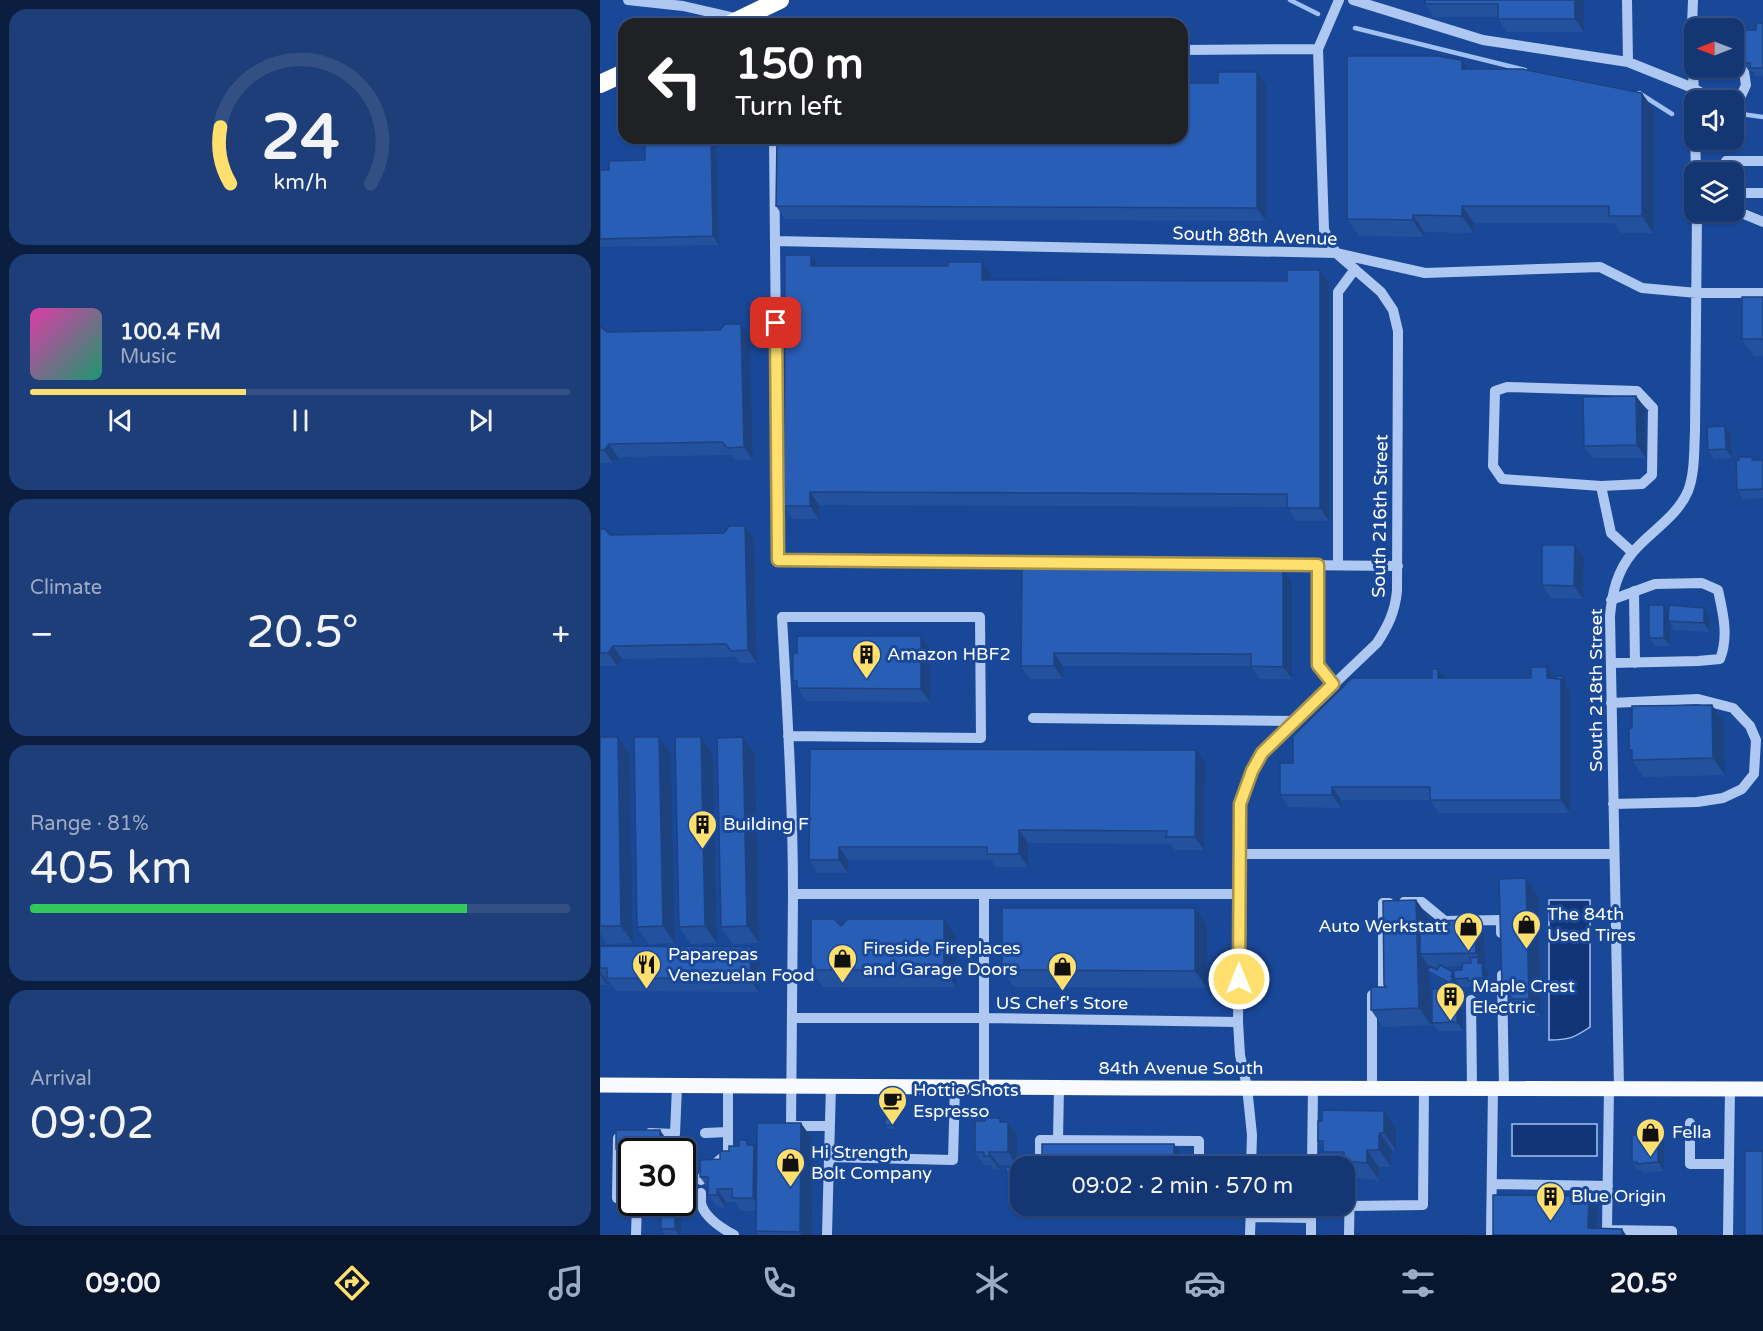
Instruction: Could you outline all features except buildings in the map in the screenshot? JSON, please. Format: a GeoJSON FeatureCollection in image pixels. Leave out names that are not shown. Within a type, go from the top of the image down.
{"type":"FeatureCollection","features":[{"type":"Feature","properties":{"kind":"highway"},"geometry":{"type":"LineString","coordinates":[[741,18],[780,0]]}},
{"type":"Feature","properties":{"kind":"highway"},"geometry":{"type":"LineString","coordinates":[[600,84],[618,76]]}},
{"type":"Feature","properties":{"kind":"main road","name":"84th Avenue South"},"geometry":{"type":"LineString","coordinates":[[600,1085],[1763,1089]]}},
{"type":"Feature","properties":{"kind":"street"},"geometry":{"type":"LineString","coordinates":[[628,0],[683,6],[725,18]]}},
{"type":"Feature","properties":{"kind":"street"},"geometry":{"type":"LineString","coordinates":[[1188,50],[1318,49],[1339,0]]}},
{"type":"Feature","properties":{"kind":"street"},"geometry":{"type":"LineString","coordinates":[[1353,0],[1483,40],[1628,62],[1693,88],[1711,98],[1741,96],[1746,85],[1744,72]]}},
{"type":"Feature","properties":{"kind":"street"},"geometry":{"type":"LineString","coordinates":[[1627,0],[1628,62]]}},
{"type":"Feature","properties":{"kind":"street"},"geometry":{"type":"LineString","coordinates":[[1694,0],[1694,18]]}},
{"type":"Feature","properties":{"kind":"street","name":"South 216th Street"},"geometry":{"type":"LineString","coordinates":[[1251,1156],[1252,1135],[1240,1055],[1238,1022],[1240,804],[1252,771],[1262,753],[1377,643],[1395,609],[1397,591],[1398,331],[1394,310],[1381,292],[1336,253],[1324,230],[1318,49]]}},
{"type":"Feature","properties":{"kind":"street"},"geometry":{"type":"LineString","coordinates":[[1693,78],[1696,162]]}},
{"type":"Feature","properties":{"kind":"street"},"geometry":{"type":"LineString","coordinates":[[774,144],[778,560],[1398,566]]}},
{"type":"Feature","properties":{"kind":"street"},"geometry":{"type":"LineString","coordinates":[[1726,160],[1763,160]]}},
{"type":"Feature","properties":{"kind":"street"},"geometry":{"type":"LineString","coordinates":[[1744,193],[1763,193]]}},
{"type":"Feature","properties":{"kind":"street"},"geometry":{"type":"LineString","coordinates":[[1744,214],[1763,222]]}},
{"type":"Feature","properties":{"kind":"street","name":"South 218th Street"},"geometry":{"type":"LineString","coordinates":[[1672,1235],[1672,1231],[1607,1230],[1614,1088],[1614,854],[1610,616],[1612,592],[1620,570],[1632,552],[1677,510],[1688,490],[1693,462],[1697,222]]}},
{"type":"Feature","properties":{"kind":"street","name":"South 88th Avenue"},"geometry":{"type":"LineString","coordinates":[[775,241],[1336,253],[1425,273],[1600,267],[1642,288],[1697,294],[1763,293]]}},
{"type":"Feature","properties":{"kind":"street"},"geometry":{"type":"LineString","coordinates":[[1338,565],[1338,292],[1355,269]]}},
{"type":"Feature","properties":{"kind":"street"},"geometry":{"type":"LineString","coordinates":[[1507,387],[1636,392],[1647,401],[1653,408],[1652,474],[1642,484],[1601,486],[1502,478],[1493,466],[1495,391],[1507,387]]}},
{"type":"Feature","properties":{"kind":"street"},"geometry":{"type":"LineString","coordinates":[[1601,486],[1611,533],[1632,552]]}},
{"type":"Feature","properties":{"kind":"street"},"geometry":{"type":"LineString","coordinates":[[1318,565],[1318,665],[1333,684]]}},
{"type":"Feature","properties":{"kind":"street"},"geometry":{"type":"LineString","coordinates":[[1611,600],[1655,584],[1702,583],[1718,590],[1724,619],[1725,647],[1720,659],[1611,663]]}},
{"type":"Feature","properties":{"kind":"street"},"geometry":{"type":"LineString","coordinates":[[1634,591],[1635,663]]}},
{"type":"Feature","properties":{"kind":"street"},"geometry":{"type":"LineString","coordinates":[[788,736],[981,738],[980,617],[782,617],[788,736],[790,762],[793,894],[792,1126],[830,1126]]}},
{"type":"Feature","properties":{"kind":"street"},"geometry":{"type":"LineString","coordinates":[[1611,703],[1698,699],[1733,708],[1750,726],[1756,740],[1754,774],[1742,789],[1723,798],[1697,802],[1613,804]]}},
{"type":"Feature","properties":{"kind":"street"},"geometry":{"type":"LineString","coordinates":[[1033,718],[1294,721]]}},
{"type":"Feature","properties":{"kind":"street"},"geometry":{"type":"LineString","coordinates":[[1239,854],[1614,854]]}},
{"type":"Feature","properties":{"kind":"street"},"geometry":{"type":"LineString","coordinates":[[793,894],[1239,894]]}},
{"type":"Feature","properties":{"kind":"street"},"geometry":{"type":"LineString","coordinates":[[984,894],[984,1086]]}},
{"type":"Feature","properties":{"kind":"street"},"geometry":{"type":"LineString","coordinates":[[1372,1088],[1372,995],[1383,995],[1383,903],[1422,902],[1444,921],[1501,920],[1501,943]]}},
{"type":"Feature","properties":{"kind":"street"},"geometry":{"type":"LineString","coordinates":[[1491,1235],[1491,1184],[1498,1088],[1502,966]]}},
{"type":"Feature","properties":{"kind":"street"},"geometry":{"type":"LineString","coordinates":[[1472,1000],[1472,1088]]}},
{"type":"Feature","properties":{"kind":"street"},"geometry":{"type":"LineString","coordinates":[[793,1018],[1238,1022]]}},
{"type":"Feature","properties":{"kind":"street"},"geometry":{"type":"LineString","coordinates":[[619,1138],[619,1132],[675,1134],[676,1086]]}},
{"type":"Feature","properties":{"kind":"street"},"geometry":{"type":"LineString","coordinates":[[701,1180],[706,1171],[728,1153],[728,1086]]}},
{"type":"Feature","properties":{"kind":"street"},"geometry":{"type":"LineString","coordinates":[[827,1235],[831,1086]]}},
{"type":"Feature","properties":{"kind":"street"},"geometry":{"type":"LineString","coordinates":[[829,1157],[953,1160],[955,1086]]}},
{"type":"Feature","properties":{"kind":"street"},"geometry":{"type":"LineString","coordinates":[[1058,1140],[1059,1087]]}},
{"type":"Feature","properties":{"kind":"street"},"geometry":{"type":"LineString","coordinates":[[1312,1156],[1313,1087]]}},
{"type":"Feature","properties":{"kind":"street"},"geometry":{"type":"LineString","coordinates":[[1355,1206],[1423,1205],[1425,1088]]}},
{"type":"Feature","properties":{"kind":"street"},"geometry":{"type":"LineString","coordinates":[[1728,1235],[1730,1088]]}},
{"type":"Feature","properties":{"kind":"street"},"geometry":{"type":"LineString","coordinates":[[1690,1123],[1690,1164],[1729,1164]]}},
{"type":"Feature","properties":{"kind":"street"},"geometry":{"type":"LineString","coordinates":[[705,1133],[728,1132]]}},
{"type":"Feature","properties":{"kind":"street"},"geometry":{"type":"LineString","coordinates":[[1040,1156],[1041,1140],[1199,1141],[1199,1156]]}},
{"type":"Feature","properties":{"kind":"street"},"geometry":{"type":"LineString","coordinates":[[618,1165],[618,1198]]}},
{"type":"Feature","properties":{"kind":"street"},"geometry":{"type":"LineString","coordinates":[[1491,1184],[1608,1186]]}},
{"type":"Feature","properties":{"kind":"street"},"geometry":{"type":"LineString","coordinates":[[701,1192],[701,1205],[707,1214],[715,1223],[734,1235]]}},
{"type":"Feature","properties":{"kind":"street"},"geometry":{"type":"LineString","coordinates":[[636,1235],[637,1216]]}},
{"type":"Feature","properties":{"kind":"street"},"geometry":{"type":"LineString","coordinates":[[1250,1235],[1251,1216]]}},
{"type":"Feature","properties":{"kind":"street"},"geometry":{"type":"LineString","coordinates":[[1294,1216],[1311,1218],[1311,1235]]}},
{"type":"Feature","properties":{"kind":"street"},"geometry":{"type":"LineString","coordinates":[[1349,1235],[1350,1216]]}},
{"type":"Feature","properties":{"kind":"water"},"geometry":{"type":"Polygon","coordinates":[[[1549,900],[1590,900],[1590,1027],[1571,1038],[1556,1040],[1549,1040],[1549,900]]]}},
{"type":"Feature","properties":{"kind":"water"},"geometry":{"type":"Polygon","coordinates":[[[1512,1124],[1597,1124],[1597,1156],[1512,1156],[1512,1124]]]}},
{"type":"Feature","properties":{"kind":"waterway"},"geometry":{"type":"LineString","coordinates":[[1290,0],[1318,14]]}},
{"type":"Feature","properties":{"kind":"waterway"},"geometry":{"type":"LineString","coordinates":[[1355,28],[1525,70]]}},
{"type":"Feature","properties":{"kind":"waterway"},"geometry":{"type":"LineString","coordinates":[[1639,93],[1672,114]]}},
{"type":"Feature","properties":{"kind":"waterway"},"geometry":{"type":"LineString","coordinates":[[1744,114],[1763,117]]}},
{"type":"Feature","properties":{"kind":"place","name":"Amazon HBF2"},"geometry":{"type":"Point","coordinates":[866,680]}},
{"type":"Feature","properties":{"kind":"place","name":"Building F"},"geometry":{"type":"Point","coordinates":[702,850]}},
{"type":"Feature","properties":{"kind":"place","name":"The 84th Used Tires"},"geometry":{"type":"Point","coordinates":[1526,950]}},
{"type":"Feature","properties":{"kind":"place","name":"Auto Werkstatt"},"geometry":{"type":"Point","coordinates":[1469,952]}},
{"type":"Feature","properties":{"kind":"place","name":"Fireside Fireplaces and Garage Doors"},"geometry":{"type":"Point","coordinates":[842,984]}},
{"type":"Feature","properties":{"kind":"place","name":"Paparepas Venezuelan Food"},"geometry":{"type":"Point","coordinates":[647,990]}},
{"type":"Feature","properties":{"kind":"place","name":"US Chef's Store"},"geometry":{"type":"Point","coordinates":[1062,992]}},
{"type":"Feature","properties":{"kind":"place","name":"Maple Crest Electric"},"geometry":{"type":"Point","coordinates":[1451,1022]}},
{"type":"Feature","properties":{"kind":"place","name":"Hottie Shots Espresso"},"geometry":{"type":"Point","coordinates":[892,1126]}},
{"type":"Feature","properties":{"kind":"place","name":"Fella"},"geometry":{"type":"Point","coordinates":[1651,1158]}},
{"type":"Feature","properties":{"kind":"place","name":"Hi Strength Bolt Company"},"geometry":{"type":"Point","coordinates":[790,1188]}},
{"type":"Feature","properties":{"kind":"place","name":"Blue Origin"},"geometry":{"type":"Point","coordinates":[1550,1222]}},
{"type":"Feature","properties":{"kind":"route"},"geometry":{"type":"LineString","coordinates":[[776,323],[778,560],[1318,565],[1318,665],[1333,684],[1262,753],[1252,771],[1240,804],[1239,979]]}}]}
